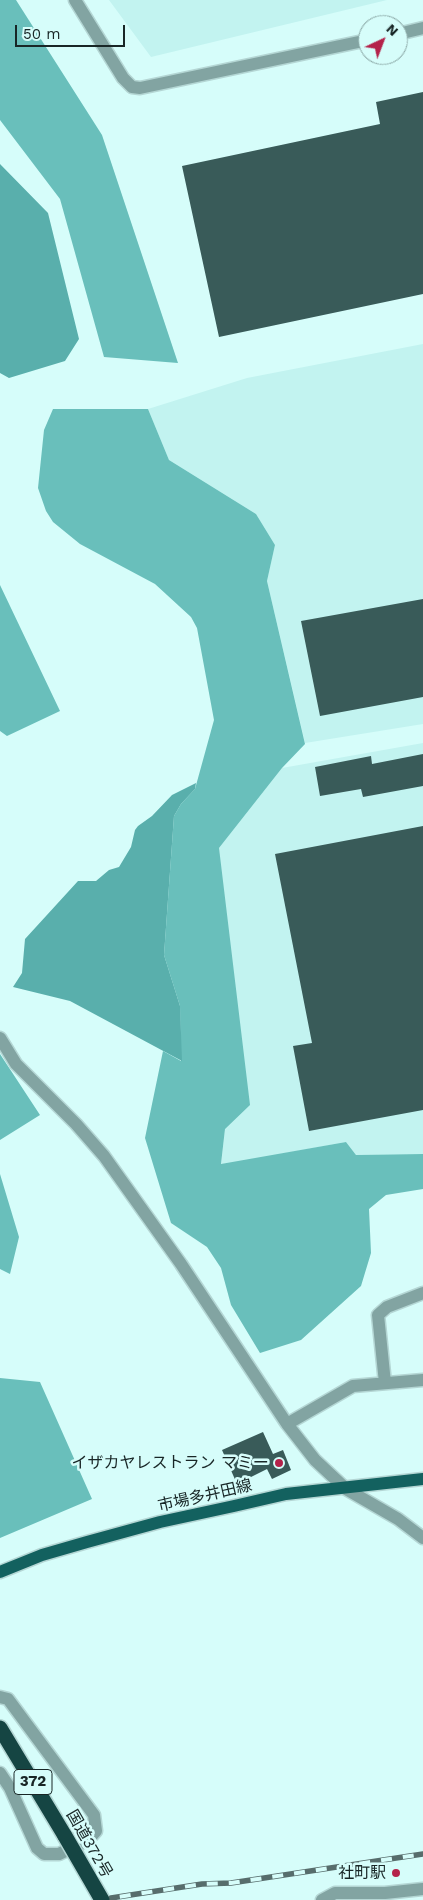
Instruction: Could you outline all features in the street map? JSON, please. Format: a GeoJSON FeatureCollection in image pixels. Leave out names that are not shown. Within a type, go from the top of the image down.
{"type":"FeatureCollection","features":[{"type":"Feature","properties":{"kind":"highway","name":"国道372号"},"geometry":{"type":"LineString","coordinates":[[0,1728],[102,1900]]}},
{"type":"Feature","properties":{"kind":"main road","name":"市場多井田線"},"geometry":{"type":"LineString","coordinates":[[0,1572],[42,1555],[160,1522],[286,1494],[346,1489],[423,1479]]}},
{"type":"Feature","properties":{"kind":"street"},"geometry":{"type":"LineString","coordinates":[[75,0],[123,78],[132,87],[140,88],[358,42]]}},
{"type":"Feature","properties":{"kind":"street"},"geometry":{"type":"LineString","coordinates":[[408,32],[423,28]]}},
{"type":"Feature","properties":{"kind":"street"},"geometry":{"type":"LineString","coordinates":[[0,1038],[16,1064],[76,1124],[109,1163],[181,1264],[287,1424],[315,1460],[346,1489],[398,1519],[423,1538]]}},
{"type":"Feature","properties":{"kind":"street"},"geometry":{"type":"LineString","coordinates":[[384,1383],[378,1315],[387,1306],[423,1292]]}},
{"type":"Feature","properties":{"kind":"street"},"geometry":{"type":"LineString","coordinates":[[287,1424],[353,1386],[423,1380]]}},
{"type":"Feature","properties":{"kind":"street"},"geometry":{"type":"LineString","coordinates":[[0,1697],[8,1699],[94,1816],[96,1831],[88,1840],[59,1854],[44,1854],[37,1848],[10,1788],[0,1773]]}},
{"type":"Feature","properties":{"kind":"street"},"geometry":{"type":"LineString","coordinates":[[322,1900],[335,1893],[381,1896],[423,1889]]}},
{"type":"Feature","properties":{"kind":"shaded area"},"geometry":{"type":"Polygon","coordinates":[[[0,0],[16,0],[102,135],[178,363],[104,357],[60,199],[0,120],[0,0]]]}},
{"type":"Feature","properties":{"kind":"shaded area"},"geometry":{"type":"Polygon","coordinates":[[[109,0],[387,0],[151,57],[109,0]]]}},
{"type":"Feature","properties":{"kind":"shaded area"},"geometry":{"type":"Polygon","coordinates":[[[0,164],[48,213],[79,339],[65,361],[9,378],[0,373],[0,164]]]}},
{"type":"Feature","properties":{"kind":"shaded area"},"geometry":{"type":"Polygon","coordinates":[[[423,344],[423,724],[305,743],[267,581],[275,545],[256,514],[169,460],[148,409],[247,378],[423,344]]]}},
{"type":"Feature","properties":{"kind":"shaded area"},"geometry":{"type":"Polygon","coordinates":[[[53,409],[148,409],[169,460],[256,514],[275,545],[267,581],[305,744],[282,768],[219,848],[250,1105],[225,1129],[221,1164],[346,1142],[356,1155],[423,1154],[423,1189],[386,1195],[369,1209],[371,1253],[361,1286],[301,1340],[260,1353],[231,1305],[221,1268],[207,1247],[171,1223],[145,1138],[163,1051],[181,1061],[180,1006],[164,955],[174,816],[181,804],[195,789],[214,720],[197,628],[191,617],[155,584],[80,544],[53,522],[46,511],[38,488],[44,430],[53,409]]]}},
{"type":"Feature","properties":{"kind":"shaded area"},"geometry":{"type":"Polygon","coordinates":[[[0,585],[60,711],[7,736],[0,731],[0,585]]]}},
{"type":"Feature","properties":{"kind":"shaded area"},"geometry":{"type":"Polygon","coordinates":[[[423,743],[423,1154],[356,1155],[346,1142],[221,1165],[225,1129],[219,848],[282,768],[423,743]]]}},
{"type":"Feature","properties":{"kind":"shaded area"},"geometry":{"type":"Polygon","coordinates":[[[196,783],[195,789],[181,804],[174,816],[164,955],[180,1006],[182,1061],[70,1001],[13,987],[22,973],[25,939],[78,881],[96,881],[109,870],[119,867],[131,847],[135,830],[138,826],[152,816],[172,795],[196,783]]]}},
{"type":"Feature","properties":{"kind":"shaded area"},"geometry":{"type":"Polygon","coordinates":[[[0,1054],[40,1115],[0,1140],[0,1054]]]}},
{"type":"Feature","properties":{"kind":"shaded area"},"geometry":{"type":"Polygon","coordinates":[[[0,1174],[19,1237],[10,1274],[0,1269],[0,1174]]]}},
{"type":"Feature","properties":{"kind":"shaded area"},"geometry":{"type":"Polygon","coordinates":[[[0,1378],[40,1382],[92,1499],[0,1538],[0,1378]]]}},
{"type":"Feature","properties":{"kind":"building"},"geometry":{"type":"Polygon","coordinates":[[[423,92],[423,294],[219,337],[182,166],[380,124],[376,102],[423,92]]]}},
{"type":"Feature","properties":{"kind":"building"},"geometry":{"type":"Polygon","coordinates":[[[423,599],[423,697],[320,716],[301,621],[423,599]]]}},
{"type":"Feature","properties":{"kind":"building"},"geometry":{"type":"Polygon","coordinates":[[[423,754],[423,786],[363,797],[361,789],[320,796],[315,767],[371,756],[372,764],[423,754]]]}},
{"type":"Feature","properties":{"kind":"building"},"geometry":{"type":"Polygon","coordinates":[[[423,826],[423,1110],[309,1131],[293,1046],[312,1043],[275,854],[423,826]]]}},
{"type":"Feature","properties":{"kind":"building"},"geometry":{"type":"Polygon","coordinates":[[[263,1432],[273,1454],[283,1450],[291,1470],[272,1479],[267,1469],[237,1484],[222,1450],[263,1432]]]}},
{"type":"Feature","properties":{"kind":"railway"},"geometry":{"type":"LineString","coordinates":[[98,1900],[202,1884],[231,1883],[423,1854]]}},
{"type":"Feature","properties":{"kind":"place","name":"イザカヤレストラン マミー"},"geometry":{"type":"Point","coordinates":[279,1463]}},
{"type":"Feature","properties":{"kind":"place","name":"社町駅"},"geometry":{"type":"Point","coordinates":[396,1873]}}]}
